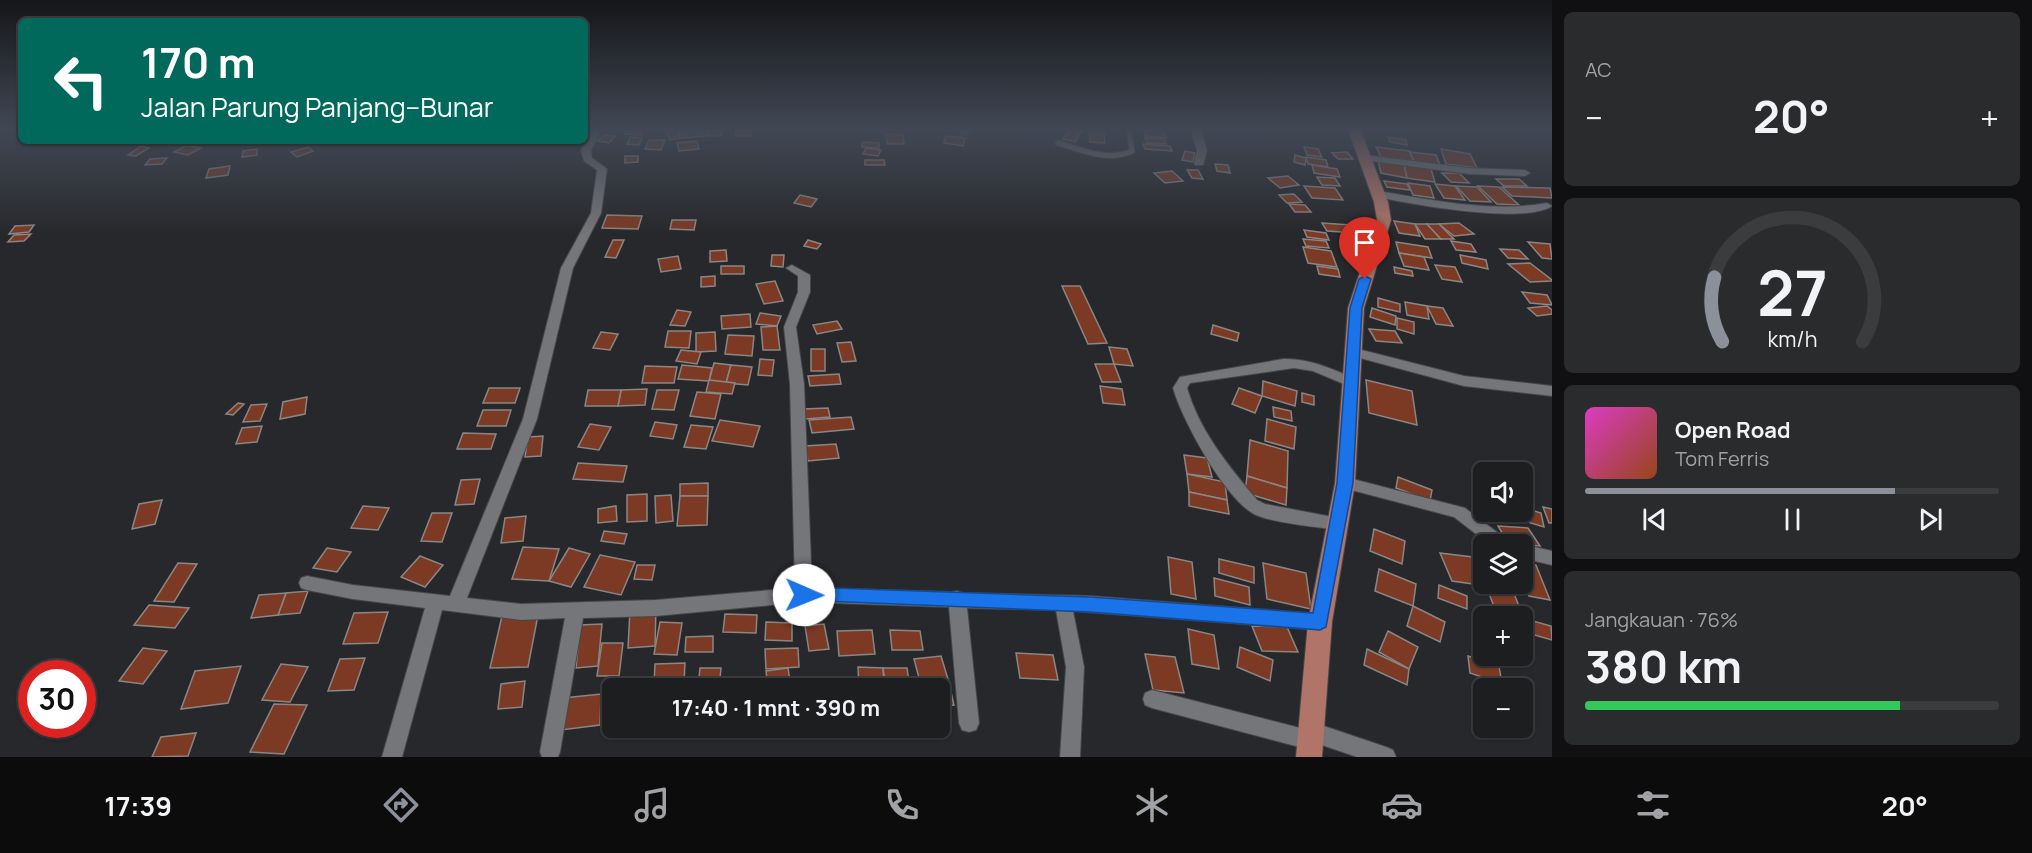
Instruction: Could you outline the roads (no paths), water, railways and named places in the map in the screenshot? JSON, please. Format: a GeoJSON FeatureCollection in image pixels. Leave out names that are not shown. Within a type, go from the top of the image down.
{"type":"FeatureCollection","features":[{"type":"Feature","properties":{"kind":"main road"},"geometry":{"type":"LineString","coordinates":[[1310,743],[1320,622],[1345,483],[1356,308],[1383,220],[1378,194],[1368,164]]}},
{"type":"Feature","properties":{"kind":"street"},"geometry":{"type":"LineString","coordinates":[[456,603],[530,419],[567,268],[596,213],[602,169],[596,164]]}},
{"type":"Feature","properties":{"kind":"street"},"geometry":{"type":"LineString","coordinates":[[1416,164],[1469,171],[1525,173]]}},
{"type":"Feature","properties":{"kind":"street"},"geometry":{"type":"LineString","coordinates":[[1378,194],[1517,210],[1547,206]]}},
{"type":"Feature","properties":{"kind":"street"},"geometry":{"type":"LineString","coordinates":[[792,268],[804,275],[806,284],[790,327],[797,384],[804,595]]}},
{"type":"Feature","properties":{"kind":"street"},"geometry":{"type":"LineString","coordinates":[[1354,352],[1464,381],[1552,391]]}},
{"type":"Feature","properties":{"kind":"street"},"geometry":{"type":"LineString","coordinates":[[1338,524],[1261,510],[1251,504],[1195,427],[1184,406],[1180,388],[1185,380],[1196,377],[1235,373],[1295,361],[1310,364],[1351,382]]}},
{"type":"Feature","properties":{"kind":"street"},"geometry":{"type":"LineString","coordinates":[[1345,483],[1459,512],[1487,534]]}},
{"type":"Feature","properties":{"kind":"street"},"geometry":{"type":"LineString","coordinates":[[1533,554],[1552,558]]}},
{"type":"Feature","properties":{"kind":"street"},"geometry":{"type":"LineString","coordinates":[[307,583],[435,603],[456,603],[490,610],[575,612],[804,595],[1064,603],[1320,622]]}},
{"type":"Feature","properties":{"kind":"street"},"geometry":{"type":"LineString","coordinates":[[957,598],[969,723]]}},
{"type":"Feature","properties":{"kind":"street"},"geometry":{"type":"LineString","coordinates":[[393,757],[435,603]]}},
{"type":"Feature","properties":{"kind":"street"},"geometry":{"type":"LineString","coordinates":[[1064,603],[1075,667],[1070,757]]}},
{"type":"Feature","properties":{"kind":"street"},"geometry":{"type":"LineString","coordinates":[[550,752],[575,612]]}},
{"type":"Feature","properties":{"kind":"street"},"geometry":{"type":"LineString","coordinates":[[1152,699],[1310,743],[1386,757]]}}]}
